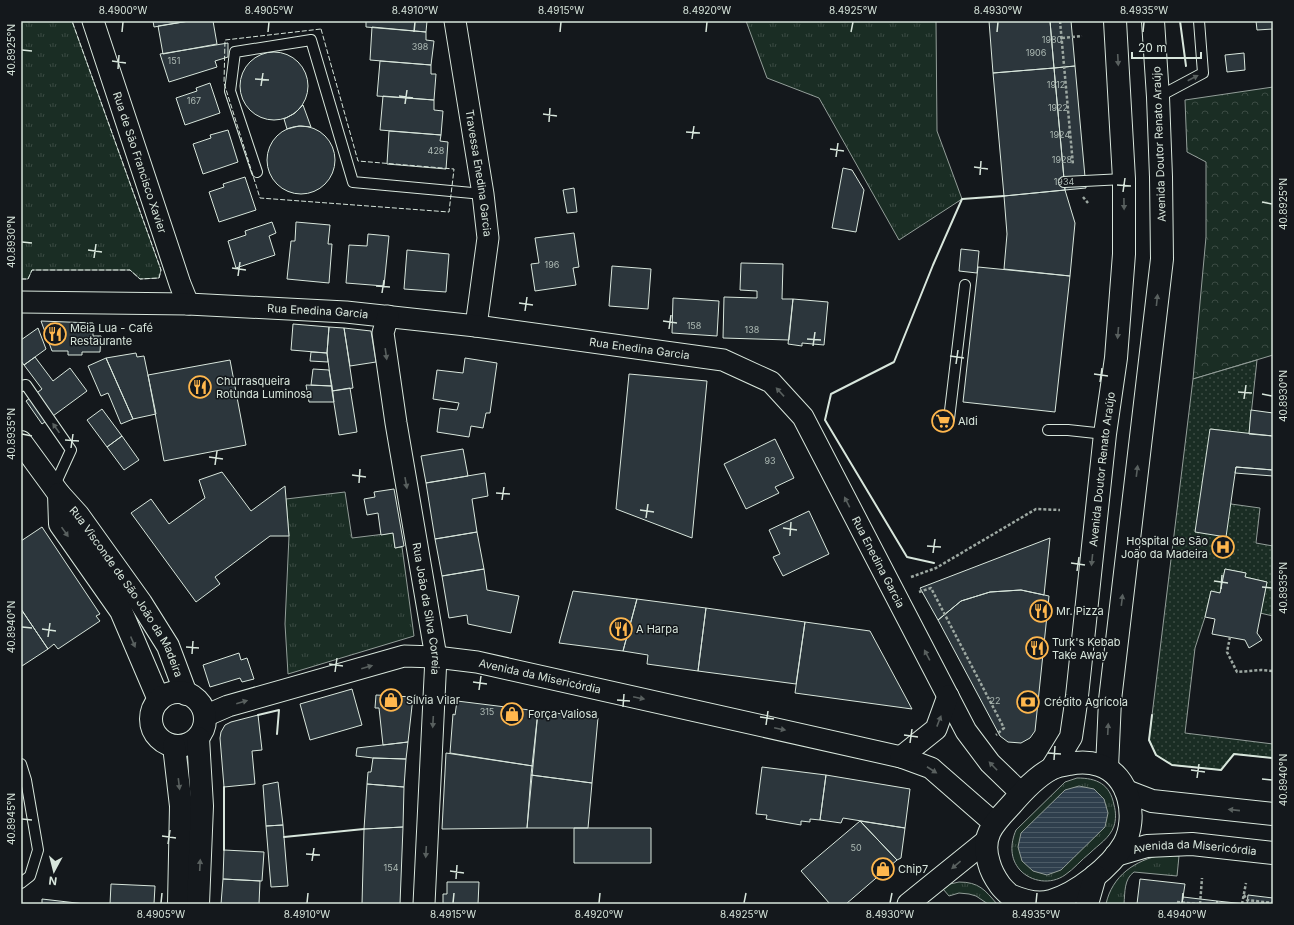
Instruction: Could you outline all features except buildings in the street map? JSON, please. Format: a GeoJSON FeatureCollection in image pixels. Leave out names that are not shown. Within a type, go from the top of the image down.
{"type":"FeatureCollection","features":[{"type":"Feature","properties":{"kind":"main road","name":"Avenida Doutor Renato Araújo"},"geometry":{"type":"LineString","coordinates":[[990,832],[1021,793],[1052,768],[1070,737],[1072,730],[1077,696],[1105,434],[1116,358],[1124,254],[1124,179],[1115,21]]}},
{"type":"Feature","properties":{"kind":"main road","name":"Avenida Doutor Renato Araújo"},"geometry":{"type":"LineString","coordinates":[[1052,768],[1072,764],[1088,763],[1098,764],[1107,768],[1110,700],[1162,259],[1158,97],[1153,21]]}},
{"type":"Feature","properties":{"kind":"main road","name":"Rua Visconde de São João da Madeira"},"geometry":{"type":"LineString","coordinates":[[21,442],[57,491],[78,515],[145,609],[168,646],[186,694]]}},
{"type":"Feature","properties":{"kind":"main road","name":"Rua Visconde de São João da Madeira"},"geometry":{"type":"LineString","coordinates":[[57,491],[60,524],[120,611],[159,700],[171,693],[178,692],[186,694],[199,702],[205,716]]}},
{"type":"Feature","properties":{"kind":"main road"},"geometry":{"type":"LineString","coordinates":[[159,700],[154,707],[152,715],[154,732],[166,743],[174,746],[183,746],[198,738],[205,724],[205,716]]}},
{"type":"Feature","properties":{"kind":"main road"},"geometry":{"type":"LineString","coordinates":[[198,738],[202,806],[198,904]]}},
{"type":"Feature","properties":{"kind":"main road"},"geometry":{"type":"LineString","coordinates":[[174,746],[182,806],[179,904]]}},
{"type":"Feature","properties":{"kind":"main road"},"geometry":{"type":"LineString","coordinates":[[990,832],[987,858],[990,868],[1000,885],[1015,900],[1032,902],[1050,901],[1073,891],[1096,876],[1116,855],[1127,839],[1131,812],[1126,791],[1117,778],[1107,768]]}},
{"type":"Feature","properties":{"kind":"main road"},"geometry":{"type":"LineString","coordinates":[[1126,791],[1152,801],[1273,814]]}},
{"type":"Feature","properties":{"kind":"main road","name":"Avenida da Misericórdia"},"geometry":{"type":"LineString","coordinates":[[1116,855],[1147,846],[1192,844],[1273,853]]}},
{"type":"Feature","properties":{"kind":"main road"},"geometry":{"type":"LineString","coordinates":[[1087,904],[1096,876]]}},
{"type":"Feature","properties":{"kind":"street","name":"Rua de São Francisco Xavier"},"geometry":{"type":"LineString","coordinates":[[93,21],[180,284],[188,304]]}},
{"type":"Feature","properties":{"kind":"street","name":"Travessa Enedina Garcia"},"geometry":{"type":"LineString","coordinates":[[455,21],[483,194],[488,238],[476,326]]}},
{"type":"Feature","properties":{"kind":"street","name":"Rua Enedina Garcia"},"geometry":{"type":"LineString","coordinates":[[21,302],[188,304],[346,312],[388,316],[476,326],[723,360],[771,382],[803,417],[966,731],[990,763],[1021,793]]}},
{"type":"Feature","properties":{"kind":"street","name":"Rua João da Silva Correia"},"geometry":{"type":"LineString","coordinates":[[388,316],[383,334],[396,424],[436,657],[424,904]]}},
{"type":"Feature","properties":{"kind":"street","name":"Avenida da Misericórdia"},"geometry":{"type":"LineString","coordinates":[[205,716],[228,706],[404,656],[436,657],[477,662],[901,757],[931,768],[990,832]]}},
{"type":"Feature","properties":{"kind":"street"},"geometry":{"type":"LineString","coordinates":[[901,757],[936,729],[948,696]]}},
{"type":"Feature","properties":{"kind":"street"},"geometry":{"type":"LineString","coordinates":[[908,904],[990,832]]}},
{"type":"Feature","properties":{"kind":"lane"},"geometry":{"type":"LineString","coordinates":[[1158,97],[1203,73],[1199,21]]}},
{"type":"Feature","properties":{"kind":"lane"},"geometry":{"type":"LineString","coordinates":[[257,172],[230,91],[235,52],[311,40],[353,182],[483,194]]}},
{"type":"Feature","properties":{"kind":"lane"},"geometry":{"type":"LineString","coordinates":[[1069,182],[1124,179]]}},
{"type":"Feature","properties":{"kind":"lane"},"geometry":{"type":"LineString","coordinates":[[949,420],[965,285]]}},
{"type":"Feature","properties":{"kind":"lane"},"geometry":{"type":"LineString","coordinates":[[21,386],[26,384],[71,450],[57,491]]}},
{"type":"Feature","properties":{"kind":"lane"},"geometry":{"type":"LineString","coordinates":[[1048,430],[1068,430],[1105,434]]}},
{"type":"Feature","properties":{"kind":"lane"},"geometry":{"type":"LineString","coordinates":[[21,764],[26,780],[38,850],[30,876],[21,883]]}},
{"type":"Feature","properties":{"kind":"path"},"geometry":{"type":"LineString","coordinates":[[1060,21],[1069,182]]}},
{"type":"Feature","properties":{"kind":"path"},"geometry":{"type":"LineString","coordinates":[[1062,38],[1082,36]]}},
{"type":"Feature","properties":{"kind":"path"},"geometry":{"type":"LineString","coordinates":[[909,578],[936,568],[1036,509],[1060,510]]}},
{"type":"Feature","properties":{"kind":"path"},"geometry":{"type":"LineString","coordinates":[[922,591],[931,588],[1004,728],[998,733]]}},
{"type":"Feature","properties":{"kind":"path"},"geometry":{"type":"LineString","coordinates":[[1230,637],[1227,652],[1237,672],[1261,670],[1273,671]]}},
{"type":"Feature","properties":{"kind":"path"},"geometry":{"type":"LineString","coordinates":[[1177,902],[1199,904],[1202,878]]}},
{"type":"Feature","properties":{"kind":"path"},"geometry":{"type":"LineString","coordinates":[[1242,904],[1246,883]]}},
{"type":"Feature","properties":{"kind":"path"},"geometry":{"type":"LineString","coordinates":[[1244,896],[1247,900],[1273,903]]}},
{"type":"Feature","properties":{"kind":"green space"},"geometry":{"type":"Polygon","coordinates":[[[21,21],[72,21],[161,270],[159,278],[140,279],[130,270],[32,270],[28,279],[21,279],[21,21]]]}},
{"type":"Feature","properties":{"kind":"green space"},"geometry":{"type":"Polygon","coordinates":[[[746,21],[936,21],[937,131],[962,199],[899,240],[819,98],[767,78],[746,21]]]}},
{"type":"Feature","properties":{"kind":"green space"},"geometry":{"type":"Polygon","coordinates":[[[1273,87],[1273,355],[1193,379],[1206,237],[1206,162],[1187,152],[1185,100],[1273,87]]]}},
{"type":"Feature","properties":{"kind":"green space"},"geometry":{"type":"Polygon","coordinates":[[[1257,360],[1249,434],[1211,429],[1231,504],[1260,508],[1256,543],[1273,546],[1273,616],[1260,613],[1267,582],[1245,577],[1246,573],[1225,569],[1220,593],[1211,591],[1205,617],[1195,648],[1185,733],[1273,744],[1273,758],[1234,754],[1221,770],[1172,765],[1156,755],[1149,740],[1193,379],[1257,360]]]}},
{"type":"Feature","properties":{"kind":"green space"},"geometry":{"type":"Polygon","coordinates":[[[345,492],[352,538],[393,533],[395,548],[402,547],[414,636],[288,674],[285,624],[289,536],[286,499],[345,492]]]}},
{"type":"Feature","properties":{"kind":"green space"},"geometry":{"type":"Polygon","coordinates":[[[1077,778],[1091,779],[1106,787],[1115,808],[1115,824],[1110,834],[1104,841],[1065,875],[1048,881],[1041,881],[1030,877],[1020,870],[1014,861],[1012,846],[1016,830],[1065,782],[1077,778]]]}},
{"type":"Feature","properties":{"kind":"green space"},"geometry":{"type":"Polygon","coordinates":[[[1162,855],[1179,856],[1177,876],[1134,872],[1128,878],[1124,904],[1106,904],[1113,885],[1126,871],[1134,865],[1152,857],[1162,855]]]}},
{"type":"Feature","properties":{"kind":"green space"},"geometry":{"type":"Polygon","coordinates":[[[959,882],[977,885],[997,904],[988,904],[976,896],[969,894],[959,893],[949,896],[943,889],[950,884],[959,882]]]}},
{"type":"Feature","properties":{"kind":"water"},"geometry":{"type":"Polygon","coordinates":[[[1079,786],[1094,789],[1104,799],[1108,813],[1105,827],[1061,870],[1047,875],[1033,871],[1022,861],[1018,847],[1021,833],[1065,790],[1079,786]]]}},
{"type":"Feature","properties":{"kind":"fence"},"geometry":{"type":"LineString","coordinates":[[21,279],[28,279],[32,270],[130,270],[140,279],[159,278],[161,270],[72,21]]}},
{"type":"Feature","properties":{"kind":"fence"},"geometry":{"type":"LineString","coordinates":[[321,29],[358,161],[454,169],[449,212],[260,198],[224,83],[225,40],[321,29]]}},
{"type":"Feature","properties":{"kind":"wall"},"geometry":{"type":"LineString","coordinates":[[1180,21],[1186,66]]}},
{"type":"Feature","properties":{"kind":"wall"},"geometry":{"type":"LineString","coordinates":[[934,563],[907,557],[825,420],[831,394],[894,362],[933,265],[962,199],[1004,196]]}},
{"type":"Feature","properties":{"kind":"wall"},"geometry":{"type":"LineString","coordinates":[[258,715],[279,710],[277,734]]}},
{"type":"Feature","properties":{"kind":"wall"},"geometry":{"type":"LineString","coordinates":[[1152,715],[1149,740],[1156,755],[1172,765],[1221,770],[1234,754],[1273,758]]}},
{"type":"Feature","properties":{"kind":"wall"},"geometry":{"type":"LineString","coordinates":[[224,787],[224,850]]}},
{"type":"Feature","properties":{"kind":"wall"},"geometry":{"type":"LineString","coordinates":[[284,837],[364,829]]}},
{"type":"Feature","properties":{"kind":"place","name":"Meia Lua - Café Restaurante"},"geometry":{"type":"Point","coordinates":[55,334]}},
{"type":"Feature","properties":{"kind":"place","name":"Churrasqueira Rotunda Luminosa"},"geometry":{"type":"Point","coordinates":[200,387]}},
{"type":"Feature","properties":{"kind":"place","name":"Aldi"},"geometry":{"type":"Point","coordinates":[943,421]}},
{"type":"Feature","properties":{"kind":"place","name":"Hospital de São João da Madeira"},"geometry":{"type":"Point","coordinates":[1223,547]}},
{"type":"Feature","properties":{"kind":"place","name":"Mr. Pizza"},"geometry":{"type":"Point","coordinates":[1041,611]}},
{"type":"Feature","properties":{"kind":"place","name":"A Harpa"},"geometry":{"type":"Point","coordinates":[621,629]}},
{"type":"Feature","properties":{"kind":"place","name":"Turk's Kebab Take Away"},"geometry":{"type":"Point","coordinates":[1037,648]}},
{"type":"Feature","properties":{"kind":"place","name":"Sílvia Vilar"},"geometry":{"type":"Point","coordinates":[391,700]}},
{"type":"Feature","properties":{"kind":"place","name":"Crédito Agrícola"},"geometry":{"type":"Point","coordinates":[1028,702]}},
{"type":"Feature","properties":{"kind":"place","name":"Força Valiosa"},"geometry":{"type":"Point","coordinates":[512,714]}},
{"type":"Feature","properties":{"kind":"place","name":"Chip7"},"geometry":{"type":"Point","coordinates":[883,869]}}]}
